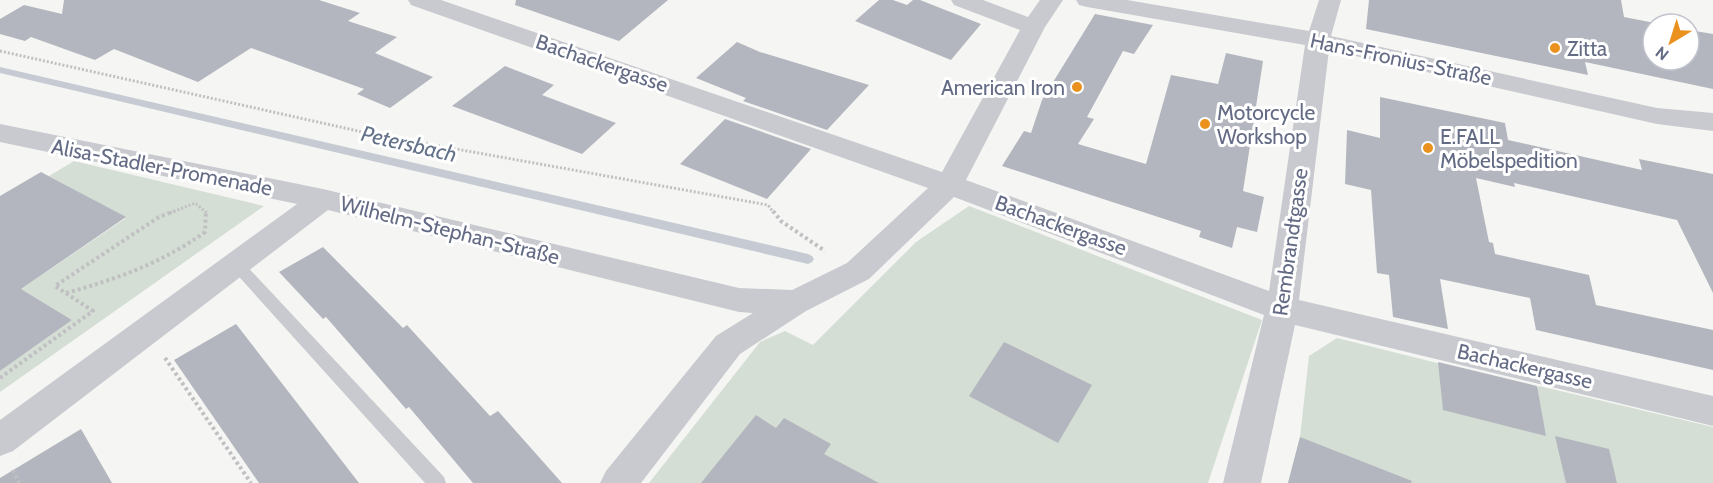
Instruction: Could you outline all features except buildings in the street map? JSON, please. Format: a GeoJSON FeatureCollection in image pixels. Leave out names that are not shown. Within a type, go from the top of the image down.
{"type":"FeatureCollection","features":[{"type":"Feature","properties":{"kind":"street","name":"Bachackergasse"},"geometry":{"type":"LineString","coordinates":[[419,0],[950,184],[1282,309],[1713,411]]}},
{"type":"Feature","properties":{"kind":"street"},"geometry":{"type":"LineString","coordinates":[[962,0],[1033,27]]}},
{"type":"Feature","properties":{"kind":"street"},"geometry":{"type":"LineString","coordinates":[[619,483],[728,345],[795,302],[858,271],[950,184],[1033,27],[1052,0]]}},
{"type":"Feature","properties":{"kind":"street","name":"Hans-Fronius-Straße"},"geometry":{"type":"LineString","coordinates":[[1087,0],[1318,40],[1657,116],[1713,122]]}},
{"type":"Feature","properties":{"kind":"street","name":"Rembrandtgasse"},"geometry":{"type":"LineString","coordinates":[[1242,483],[1282,309],[1318,40],[1330,0]]}},
{"type":"Feature","properties":{"kind":"street","name":"Alisa-Stadler-Promenade"},"geometry":{"type":"LineString","coordinates":[[0,133],[323,199]]}},
{"type":"Feature","properties":{"kind":"street","name":"Wilhelm-Stephan-Straße"},"geometry":{"type":"LineString","coordinates":[[11,431],[323,199],[739,300],[795,302]]}},
{"type":"Feature","properties":{"kind":"lane"},"geometry":{"type":"LineString","coordinates":[[237,265],[437,483]]}},
{"type":"Feature","properties":{"kind":"path"},"geometry":{"type":"LineString","coordinates":[[0,51],[367,133],[768,205],[780,221],[807,241],[858,271]]}},
{"type":"Feature","properties":{"kind":"path"},"geometry":{"type":"LineString","coordinates":[[0,378],[93,310],[66,293],[56,286],[159,217],[195,203],[207,212],[205,232],[179,252],[142,271],[66,293]]}},
{"type":"Feature","properties":{"kind":"path"},"geometry":{"type":"LineString","coordinates":[[147,332],[251,483]]}},
{"type":"Feature","properties":{"kind":"shaded area"},"geometry":{"type":"Polygon","coordinates":[[[74,161],[264,206],[0,392],[0,371],[72,320],[21,289],[126,218],[49,176],[74,161]]]}},
{"type":"Feature","properties":{"kind":"shaded area"},"geometry":{"type":"Polygon","coordinates":[[[969,206],[1262,320],[1208,483],[649,483],[760,342],[785,331],[813,345],[916,242],[969,206]]]}},
{"type":"Feature","properties":{"kind":"shaded area"},"geometry":{"type":"Polygon","coordinates":[[[1337,338],[1537,388],[1539,386],[1713,427],[1713,483],[1288,483],[1300,437],[1309,356],[1337,338]]]}},
{"type":"Feature","properties":{"kind":"waterway","name":"Petersbach"},"geometry":{"type":"LineString","coordinates":[[0,70],[808,259]]}},
{"type":"Feature","properties":{"kind":"place","name":"Zitta"},"geometry":{"type":"Point","coordinates":[1555,48]}},
{"type":"Feature","properties":{"kind":"place","name":"American Iron"},"geometry":{"type":"Point","coordinates":[1077,87]}},
{"type":"Feature","properties":{"kind":"place","name":"Motorcycle Workshop"},"geometry":{"type":"Point","coordinates":[1205,124]}},
{"type":"Feature","properties":{"kind":"place","name":"E.FALL Möbelspedition"},"geometry":{"type":"Point","coordinates":[1428,148]}}]}
